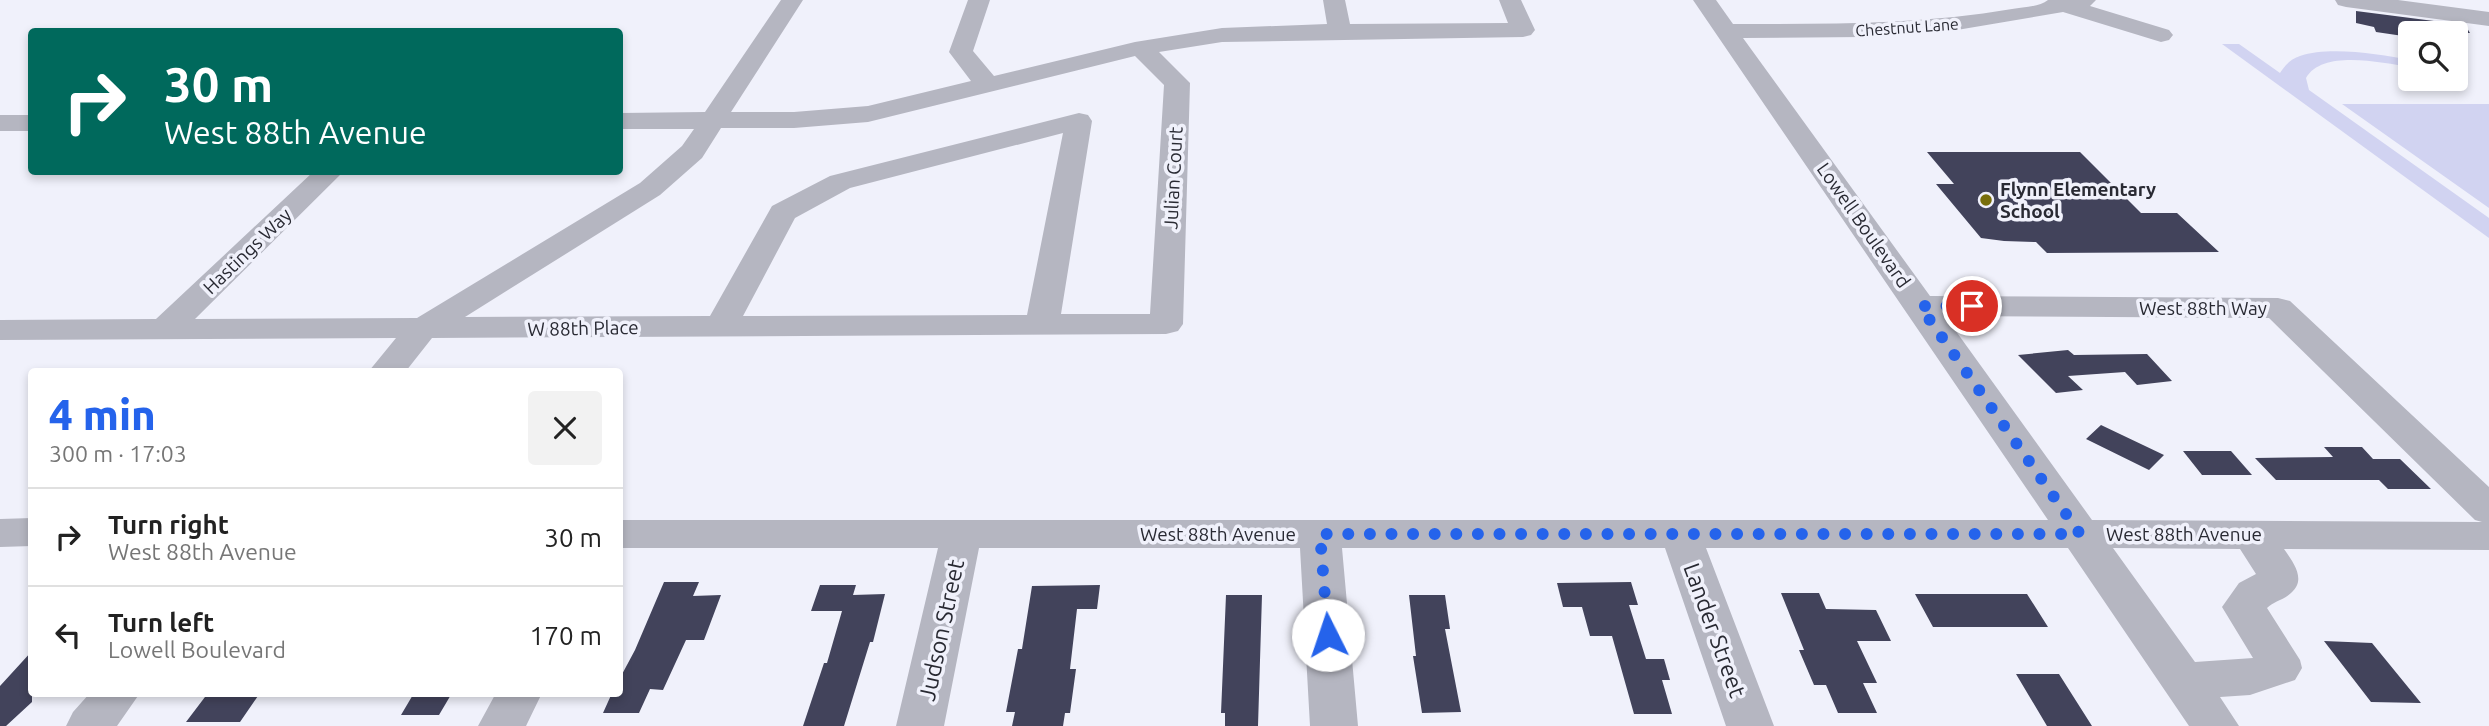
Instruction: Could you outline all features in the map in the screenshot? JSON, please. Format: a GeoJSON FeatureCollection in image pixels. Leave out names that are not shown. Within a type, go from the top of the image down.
{"type":"FeatureCollection","features":[{"type":"Feature","properties":{"kind":"street"},"geometry":{"type":"LineString","coordinates":[[389,368],[421,330],[650,189],[692,152],[792,0]]}},
{"type":"Feature","properties":{"kind":"street"},"geometry":{"type":"LineString","coordinates":[[979,0],[961,52],[988,85]]}},
{"type":"Feature","properties":{"kind":"street"},"geometry":{"type":"LineString","coordinates":[[1334,0],[1339,31]]}},
{"type":"Feature","properties":{"kind":"street"},"geometry":{"type":"LineString","coordinates":[[623,121],[794,120],[868,114],[1140,48],[1222,35],[1523,30],[1510,0]]}},
{"type":"Feature","properties":{"kind":"street","name":"Lowell Boulevard"},"geometry":{"type":"LineString","coordinates":[[1704,0],[2215,726]]}},
{"type":"Feature","properties":{"kind":"street"},"geometry":{"type":"LineString","coordinates":[[2346,0],[2489,19]]}},
{"type":"Feature","properties":{"kind":"street"},"geometry":{"type":"LineString","coordinates":[[2065,2],[2161,35]]}},
{"type":"Feature","properties":{"kind":"street","name":"Chestnut Lane"},"geometry":{"type":"LineString","coordinates":[[1726,31],[1905,29],[2007,18],[2065,2]]}},
{"type":"Feature","properties":{"kind":"street","name":"Julian Court"},"geometry":{"type":"LineString","coordinates":[[1140,48],[1177,83],[1166,324]]}},
{"type":"Feature","properties":{"kind":"street"},"geometry":{"type":"LineString","coordinates":[[721,326],[783,212],[839,182],[1079,121],[1042,325]]}},
{"type":"Feature","properties":{"kind":"street"},"geometry":{"type":"LineString","coordinates":[[0,123],[28,123]]}},
{"type":"Feature","properties":{"kind":"street","name":"Hastings Way"},"geometry":{"type":"LineString","coordinates":[[164,330],[326,175]]}},
{"type":"Feature","properties":{"kind":"street","name":"West 88th Way"},"geometry":{"type":"LineString","coordinates":[[1920,306],[2278,308],[2489,510]]}},
{"type":"Feature","properties":{"kind":"street","name":"W 88th Place"},"geometry":{"type":"LineString","coordinates":[[0,330],[421,330],[1166,324]]}},
{"type":"Feature","properties":{"kind":"street"},"geometry":{"type":"LineString","coordinates":[[0,533],[28,533]]}},
{"type":"Feature","properties":{"kind":"street","name":"Judson Street"},"geometry":{"type":"LineString","coordinates":[[920,726],[962,533]]}},
{"type":"Feature","properties":{"kind":"street","name":"West 88th Avenue"},"geometry":{"type":"LineString","coordinates":[[623,534],[2489,536]]}},
{"type":"Feature","properties":{"kind":"street"},"geometry":{"type":"LineString","coordinates":[[1320,534],[1334,726]]}},
{"type":"Feature","properties":{"kind":"street","name":"Lander Street"},"geometry":{"type":"LineString","coordinates":[[1680,534],[1750,726]]}},
{"type":"Feature","properties":{"kind":"street"},"geometry":{"type":"LineString","coordinates":[[2183,681],[2250,677],[2270,673],[2279,668],[2277,660],[2244,607],[2255,594],[2277,582],[2277,572],[2252,535]]}},
{"type":"Feature","properties":{"kind":"street"},"geometry":{"type":"LineString","coordinates":[[90,726],[114,697]]}},
{"type":"Feature","properties":{"kind":"street"},"geometry":{"type":"LineString","coordinates":[[502,726],[517,697]]}},
{"type":"Feature","properties":{"kind":"shaded area"},"geometry":{"type":"Polygon","coordinates":[[[2222,44],[2239,44],[2280,73],[2296,57],[2312,53],[2340,51],[2398,58],[2398,65],[2354,60],[2325,63],[2314,69],[2306,78],[2309,90],[2489,218],[2489,238],[2222,44]]]}},
{"type":"Feature","properties":{"kind":"shaded area"},"geometry":{"type":"Polygon","coordinates":[[[2342,104],[2489,104],[2489,208],[2342,104]]]}},
{"type":"Feature","properties":{"kind":"building"},"geometry":{"type":"Polygon","coordinates":[[[2356,11],[2434,21],[2398,21],[2398,35],[2376,32],[2374,27],[2356,23],[2356,11]]]}},
{"type":"Feature","properties":{"kind":"building","name":"Flynn Elementary School"},"geometry":{"type":"Polygon","coordinates":[[[1927,152],[2080,152],[2141,213],[2177,213],[2219,252],[2047,253],[2036,242],[1981,238],[1936,184],[1954,184],[1927,152]]]}},
{"type":"Feature","properties":{"kind":"building"},"geometry":{"type":"Polygon","coordinates":[[[2068,350],[2074,355],[2147,354],[2172,381],[2137,385],[2125,372],[2068,376],[2083,390],[2056,393],[2018,355],[2068,350]]]}},
{"type":"Feature","properties":{"kind":"building"},"geometry":{"type":"Polygon","coordinates":[[[2101,425],[2164,455],[2149,470],[2086,439],[2101,425]]]}},
{"type":"Feature","properties":{"kind":"building"},"geometry":{"type":"Polygon","coordinates":[[[2324,447],[2362,447],[2373,459],[2400,459],[2431,489],[2388,489],[2379,480],[2276,480],[2255,458],[2333,457],[2324,447]]]}},
{"type":"Feature","properties":{"kind":"building"},"geometry":{"type":"Polygon","coordinates":[[[2183,451],[2231,451],[2252,475],[2202,475],[2183,451]]]}},
{"type":"Feature","properties":{"kind":"building"},"geometry":{"type":"Polygon","coordinates":[[[664,582],[699,582],[693,596],[721,595],[704,640],[686,640],[663,690],[650,689],[639,713],[603,713],[610,697],[623,697],[623,672],[664,582]]]}},
{"type":"Feature","properties":{"kind":"building"},"geometry":{"type":"Polygon","coordinates":[[[1631,582],[1638,605],[1629,605],[1646,659],[1664,659],[1670,680],[1662,680],[1672,714],[1634,714],[1612,636],[1590,636],[1582,607],[1563,607],[1557,583],[1631,582]]]}},
{"type":"Feature","properties":{"kind":"building"},"geometry":{"type":"Polygon","coordinates":[[[820,585],[856,585],[853,595],[885,594],[873,642],[870,642],[844,726],[803,726],[824,663],[827,663],[842,611],[811,611],[820,585]]]}},
{"type":"Feature","properties":{"kind":"building"},"geometry":{"type":"Polygon","coordinates":[[[1100,585],[1097,609],[1077,609],[1070,669],[1076,669],[1070,713],[1065,713],[1063,726],[1012,726],[1015,712],[1006,712],[1018,649],[1022,649],[1032,586],[1100,585]]]}},
{"type":"Feature","properties":{"kind":"building"},"geometry":{"type":"Polygon","coordinates":[[[1781,593],[1819,593],[1826,609],[1876,610],[1891,641],[1857,641],[1877,683],[1863,683],[1877,713],[1838,713],[1826,685],[1814,685],[1799,650],[1804,650],[1781,593]]]}},
{"type":"Feature","properties":{"kind":"building"},"geometry":{"type":"Polygon","coordinates":[[[1915,594],[2027,594],[2048,627],[1933,627],[1915,594]]]}},
{"type":"Feature","properties":{"kind":"building"},"geometry":{"type":"Polygon","coordinates":[[[1226,595],[1262,595],[1258,726],[1225,726],[1225,713],[1221,713],[1226,595]]]}},
{"type":"Feature","properties":{"kind":"building"},"geometry":{"type":"Polygon","coordinates":[[[1409,595],[1445,595],[1450,629],[1445,629],[1461,712],[1422,713],[1413,656],[1416,656],[1409,595]]]}},
{"type":"Feature","properties":{"kind":"building"},"geometry":{"type":"Polygon","coordinates":[[[2324,641],[2372,643],[2421,703],[2371,702],[2324,641]]]}},
{"type":"Feature","properties":{"kind":"building"},"geometry":{"type":"Polygon","coordinates":[[[28,655],[28,697],[32,697],[32,702],[6,726],[0,726],[0,686],[28,655]]]}},
{"type":"Feature","properties":{"kind":"building"},"geometry":{"type":"Polygon","coordinates":[[[2016,674],[2059,674],[2092,726],[2047,726],[2016,674]]]}},
{"type":"Feature","properties":{"kind":"building"},"geometry":{"type":"Polygon","coordinates":[[[205,697],[257,697],[240,722],[186,722],[205,697]]]}},
{"type":"Feature","properties":{"kind":"building"},"geometry":{"type":"Polygon","coordinates":[[[412,697],[450,697],[439,715],[401,715],[412,697]]]}},
{"type":"Feature","properties":{"kind":"place","name":"Flynn Elementary School"},"geometry":{"type":"Point","coordinates":[1986,200]}},
{"type":"Feature","properties":{"kind":"route"},"geometry":{"type":"LineString","coordinates":[[1328,635],[1320,534],[2080,534],[1920,306],[1972,306]]}}]}
